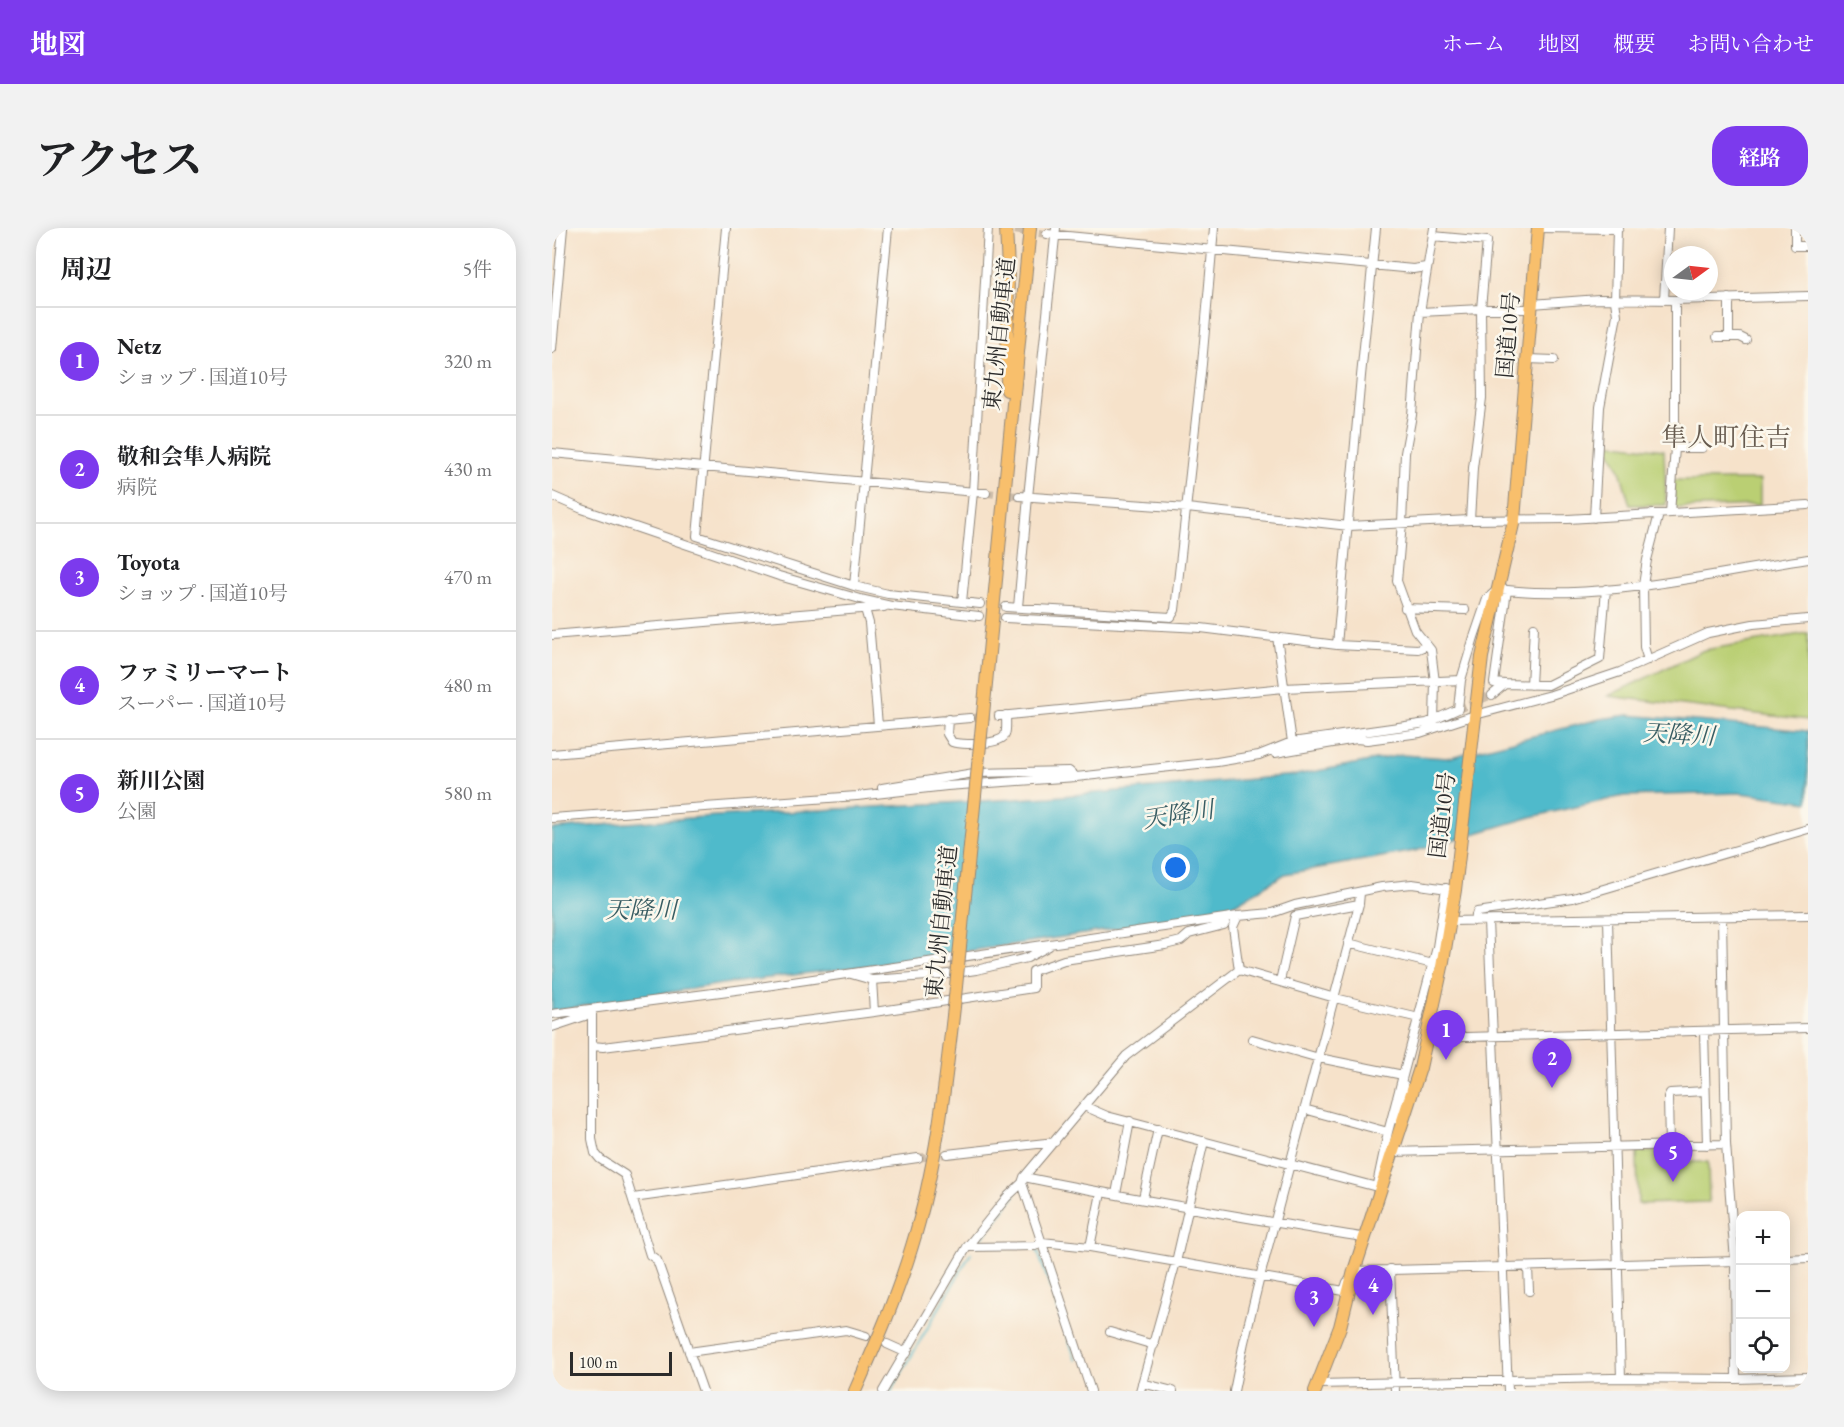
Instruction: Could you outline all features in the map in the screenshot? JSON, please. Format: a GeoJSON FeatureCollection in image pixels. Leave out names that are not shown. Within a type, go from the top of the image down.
{"type":"FeatureCollection","features":[{"type":"Feature","properties":{"kind":"highway"},"geometry":{"type":"LineString","coordinates":[[997,228],[1008,382],[1001,523]]}},
{"type":"Feature","properties":{"kind":"highway","name":"東九州自動車道"},"geometry":{"type":"LineString","coordinates":[[855,1391],[888,1315],[915,1235],[925,1197],[939,1122],[954,1008],[1001,523],[1022,228]]}},
{"type":"Feature","properties":{"kind":"highway","name":"東九州自動車道"},"geometry":{"type":"LineString","coordinates":[[1008,444],[1024,306],[1030,228]]}},
{"type":"Feature","properties":{"kind":"highway","name":"国道10号"},"geometry":{"type":"LineString","coordinates":[[1316,1388],[1340,1327],[1354,1271],[1428,1038],[1450,921],[1452,886],[1482,657],[1502,589],[1514,520],[1538,228]]}},
{"type":"Feature","properties":{"kind":"highway"},"geometry":{"type":"LineString","coordinates":[[1024,306],[1049,231]]}},
{"type":"Feature","properties":{"kind":"street"},"geometry":{"type":"LineString","coordinates":[[552,349],[563,228]]}},
{"type":"Feature","properties":{"kind":"street"},"geometry":{"type":"LineString","coordinates":[[726,228],[697,536],[854,586],[888,594],[980,604]]}},
{"type":"Feature","properties":{"kind":"street"},"geometry":{"type":"LineString","coordinates":[[854,586],[888,228]]}},
{"type":"Feature","properties":{"kind":"street"},"geometry":{"type":"LineString","coordinates":[[962,602],[997,228]]}},
{"type":"Feature","properties":{"kind":"street"},"geometry":{"type":"LineString","coordinates":[[1011,607],[1172,616],[1175,610],[1187,508],[1214,228]]}},
{"type":"Feature","properties":{"kind":"street"},"geometry":{"type":"LineString","coordinates":[[1337,645],[1376,228]]}},
{"type":"Feature","properties":{"kind":"street"},"geometry":{"type":"LineString","coordinates":[[1538,228],[1618,228],[1615,301],[1617,315],[1600,407],[1594,518]]}},
{"type":"Feature","properties":{"kind":"street"},"geometry":{"type":"LineString","coordinates":[[1667,246],[1668,228]]}},
{"type":"Feature","properties":{"kind":"street"},"geometry":{"type":"LineString","coordinates":[[1795,228],[1795,246],[1808,246]]}},
{"type":"Feature","properties":{"kind":"street"},"geometry":{"type":"LineString","coordinates":[[1426,267],[1413,269],[1373,263],[1212,249],[1049,231],[1011,607],[1006,618],[1202,628],[1337,645],[1418,649],[1427,645]]}},
{"type":"Feature","properties":{"kind":"street"},"geometry":{"type":"LineString","coordinates":[[1434,721],[1435,682],[1431,650],[1415,630],[1397,581],[1405,453],[1412,408],[1420,312],[1433,232],[1487,241],[1481,309],[1482,399],[1473,468],[1470,520]]}},
{"type":"Feature","properties":{"kind":"street"},"geometry":{"type":"LineString","coordinates":[[1718,298],[1808,296]]}},
{"type":"Feature","properties":{"kind":"street"},"geometry":{"type":"LineString","coordinates":[[1729,298],[1729,338]]}},
{"type":"Feature","properties":{"kind":"street"},"geometry":{"type":"LineString","coordinates":[[1420,312],[1531,306],[1599,299],[1664,300]]}},
{"type":"Feature","properties":{"kind":"street"},"geometry":{"type":"LineString","coordinates":[[1670,513],[1675,448],[1675,300]]}},
{"type":"Feature","properties":{"kind":"street"},"geometry":{"type":"LineString","coordinates":[[1716,337],[1740,337],[1746,340]]}},
{"type":"Feature","properties":{"kind":"street"},"geometry":{"type":"LineString","coordinates":[[1528,359],[1554,360]]}},
{"type":"Feature","properties":{"kind":"street"},"geometry":{"type":"LineString","coordinates":[[1675,448],[1702,448]]}},
{"type":"Feature","properties":{"kind":"street"},"geometry":{"type":"LineString","coordinates":[[552,453],[986,493]]}},
{"type":"Feature","properties":{"kind":"street"},"geometry":{"type":"LineString","coordinates":[[552,496],[779,576],[891,606],[979,616]]}},
{"type":"Feature","properties":{"kind":"street"},"geometry":{"type":"LineString","coordinates":[[1023,496],[1187,508],[1348,526],[1470,520],[1594,518],[1808,505]]}},
{"type":"Feature","properties":{"kind":"street"},"geometry":{"type":"LineString","coordinates":[[1648,660],[1644,647],[1643,585],[1659,514]]}},
{"type":"Feature","properties":{"kind":"street"},"geometry":{"type":"LineString","coordinates":[[1259,755],[1292,742],[1434,721],[1458,709],[1461,680],[1487,599],[1502,589],[1557,593],[1606,589],[1808,559]]}},
{"type":"Feature","properties":{"kind":"street"},"geometry":{"type":"LineString","coordinates":[[1502,589],[1494,683],[1548,685],[1600,660],[1606,589]]}},
{"type":"Feature","properties":{"kind":"street"},"geometry":{"type":"LineString","coordinates":[[552,635],[891,606]]}},
{"type":"Feature","properties":{"kind":"street"},"geometry":{"type":"LineString","coordinates":[[1406,608],[1441,611],[1465,610]]}},
{"type":"Feature","properties":{"kind":"street"},"geometry":{"type":"LineString","coordinates":[[865,609],[869,623],[878,725]]}},
{"type":"Feature","properties":{"kind":"street"},"geometry":{"type":"LineString","coordinates":[[552,818],[857,796],[947,786],[1076,777],[1217,762],[1356,739],[1367,740],[1428,731],[1475,714],[1551,695],[1620,672],[1708,633],[1753,624],[1808,618]]}},
{"type":"Feature","properties":{"kind":"street"},"geometry":{"type":"LineString","coordinates":[[1531,685],[1534,627]]}},
{"type":"Feature","properties":{"kind":"street"},"geometry":{"type":"LineString","coordinates":[[1277,637],[1292,742]]}},
{"type":"Feature","properties":{"kind":"street"},"geometry":{"type":"LineString","coordinates":[[948,720],[948,734],[952,742],[977,743],[998,741],[1003,738],[1006,732],[1002,715],[1284,688],[1461,680]]}},
{"type":"Feature","properties":{"kind":"street"},"geometry":{"type":"LineString","coordinates":[[1492,695],[1505,684]]}},
{"type":"Feature","properties":{"kind":"street"},"geometry":{"type":"LineString","coordinates":[[1548,685],[1551,695]]}},
{"type":"Feature","properties":{"kind":"street"},"geometry":{"type":"LineString","coordinates":[[552,754],[970,718]]}},
{"type":"Feature","properties":{"kind":"street"},"geometry":{"type":"LineString","coordinates":[[1407,726],[1428,731]]}},
{"type":"Feature","properties":{"kind":"street"},"geometry":{"type":"LineString","coordinates":[[1474,921],[1477,912],[1574,898],[1808,829]]}},
{"type":"Feature","properties":{"kind":"street"},"geometry":{"type":"LineString","coordinates":[[552,1014],[759,987],[1238,916],[1272,913],[1295,904],[1382,887],[1412,884],[1452,886],[1388,1132],[1377,1187],[1344,1292],[1090,1247],[1042,1242],[1035,1246],[967,1247]]}},
{"type":"Feature","properties":{"kind":"street"},"geometry":{"type":"LineString","coordinates":[[1234,1391],[1260,1277],[1335,998],[1360,893]]}},
{"type":"Feature","properties":{"kind":"street"},"geometry":{"type":"LineString","coordinates":[[1280,981],[1295,916],[1359,904]]}},
{"type":"Feature","properties":{"kind":"street"},"geometry":{"type":"LineString","coordinates":[[1450,921],[1808,915]]}},
{"type":"Feature","properties":{"kind":"street"},"geometry":{"type":"LineString","coordinates":[[1238,916],[1233,927],[1239,970]]}},
{"type":"Feature","properties":{"kind":"street"},"geometry":{"type":"LineString","coordinates":[[1722,916],[1726,1144],[1736,1242]]}},
{"type":"Feature","properties":{"kind":"street"},"geometry":{"type":"LineString","coordinates":[[592,1046],[603,1047],[874,1012],[1033,988],[1033,971],[1064,960],[1181,941],[1189,934],[1224,925],[1228,919]]}},
{"type":"Feature","properties":{"kind":"street"},"geometry":{"type":"LineString","coordinates":[[1608,919],[1621,1378]]}},
{"type":"Feature","properties":{"kind":"street"},"geometry":{"type":"LineString","coordinates":[[1488,921],[1508,1391]]}},
{"type":"Feature","properties":{"kind":"street"},"geometry":{"type":"LineString","coordinates":[[846,973],[872,980],[976,970],[1027,958],[1054,943]]}},
{"type":"Feature","properties":{"kind":"street"},"geometry":{"type":"LineString","coordinates":[[1348,943],[1433,964]]}},
{"type":"Feature","properties":{"kind":"street"},"geometry":{"type":"LineString","coordinates":[[1239,970],[1335,998],[1419,1018]]}},
{"type":"Feature","properties":{"kind":"street"},"geometry":{"type":"LineString","coordinates":[[883,1391],[967,1247],[1083,1106],[1126,1056],[1239,970]]}},
{"type":"Feature","properties":{"kind":"street"},"geometry":{"type":"LineString","coordinates":[[872,980],[874,1012]]}},
{"type":"Feature","properties":{"kind":"street"},"geometry":{"type":"LineString","coordinates":[[552,1027],[585,1016],[592,1009]]}},
{"type":"Feature","properties":{"kind":"street"},"geometry":{"type":"LineString","coordinates":[[592,1009],[592,1132],[595,1153],[624,1175],[650,1255],[657,1260],[703,1391]]}},
{"type":"Feature","properties":{"kind":"street"},"geometry":{"type":"LineString","coordinates":[[1428,1038],[1808,1028]]}},
{"type":"Feature","properties":{"kind":"street"},"geometry":{"type":"LineString","coordinates":[[1704,1031],[1707,1145]]}},
{"type":"Feature","properties":{"kind":"street"},"geometry":{"type":"LineString","coordinates":[[1252,1039],[1319,1058],[1403,1075]]}},
{"type":"Feature","properties":{"kind":"street"},"geometry":{"type":"LineString","coordinates":[[1388,1132],[1405,1105],[1403,1075]]}},
{"type":"Feature","properties":{"kind":"street"},"geometry":{"type":"LineString","coordinates":[[1669,1146],[1668,1096],[1670,1093],[1705,1091]]}},
{"type":"Feature","properties":{"kind":"street"},"geometry":{"type":"LineString","coordinates":[[1083,1106],[1130,1122],[1377,1187]]}},
{"type":"Feature","properties":{"kind":"street"},"geometry":{"type":"LineString","coordinates":[[1304,1109],[1388,1132]]}},
{"type":"Feature","properties":{"kind":"street"},"geometry":{"type":"LineString","coordinates":[[1116,1194],[1130,1122]]}},
{"type":"Feature","properties":{"kind":"street"},"geometry":{"type":"LineString","coordinates":[[1143,1198],[1158,1129]]}},
{"type":"Feature","properties":{"kind":"street"},"geometry":{"type":"LineString","coordinates":[[1173,1391],[1141,1387],[1176,1262],[1204,1141]]}},
{"type":"Feature","properties":{"kind":"street"},"geometry":{"type":"LineString","coordinates":[[947,1154],[1054,1142]]}},
{"type":"Feature","properties":{"kind":"street"},"geometry":{"type":"LineString","coordinates":[[1392,1152],[1726,1144]]}},
{"type":"Feature","properties":{"kind":"street"},"geometry":{"type":"LineString","coordinates":[[633,1198],[918,1158]]}},
{"type":"Feature","properties":{"kind":"street"},"geometry":{"type":"LineString","coordinates":[[1023,1180],[1143,1198],[1188,1208],[1361,1237]]}},
{"type":"Feature","properties":{"kind":"street"},"geometry":{"type":"LineString","coordinates":[[1023,1180],[1091,1391]]}},
{"type":"Feature","properties":{"kind":"street"},"geometry":{"type":"LineString","coordinates":[[1090,1247],[1101,1193]]}},
{"type":"Feature","properties":{"kind":"street"},"geometry":{"type":"LineString","coordinates":[[1790,1259],[1808,1258]]}},
{"type":"Feature","properties":{"kind":"street"},"geometry":{"type":"LineString","coordinates":[[1354,1271],[1736,1261]]}},
{"type":"Feature","properties":{"kind":"street"},"geometry":{"type":"LineString","coordinates":[[1736,1379],[1738,1265]]}},
{"type":"Feature","properties":{"kind":"street"},"geometry":{"type":"LineString","coordinates":[[1528,1266],[1529,1291]]}},
{"type":"Feature","properties":{"kind":"street"},"geometry":{"type":"LineString","coordinates":[[1390,1269],[1394,1387]]}},
{"type":"Feature","properties":{"kind":"street"},"geometry":{"type":"LineString","coordinates":[[689,1352],[846,1330],[866,1336]]}},
{"type":"Feature","properties":{"kind":"street"},"geometry":{"type":"LineString","coordinates":[[1110,1332],[1154,1345]]}},
{"type":"Feature","properties":{"kind":"street"},"geometry":{"type":"LineString","coordinates":[[887,1344],[907,1353]]}},
{"type":"Feature","properties":{"kind":"street"},"geometry":{"type":"LineString","coordinates":[[1316,1388],[1621,1378],[1808,1377]]}},
{"type":"Feature","properties":{"kind":"green space"},"geometry":{"type":"Polygon","coordinates":[[[1606,443],[1664,450],[1666,505],[1630,505],[1620,470],[1606,443]]]}},
{"type":"Feature","properties":{"kind":"green space"},"geometry":{"type":"Polygon","coordinates":[[[1674,480],[1760,480],[1760,505],[1674,508],[1674,480]]]}},
{"type":"Feature","properties":{"kind":"green space"},"geometry":{"type":"Polygon","coordinates":[[[1808,633],[1808,720],[1608,696],[1704,650],[1808,633]]]}},
{"type":"Feature","properties":{"kind":"green space"},"geometry":{"type":"Polygon","coordinates":[[[1675,1151],[1677,1162],[1708,1162],[1709,1202],[1638,1204],[1637,1152],[1675,1151]]]}},
{"type":"Feature","properties":{"kind":"water","name":"天降川"},"geometry":{"type":"Polygon","coordinates":[[[1628,715],[1808,731],[1808,802],[1741,793],[1624,796],[1531,817],[1415,851],[1285,874],[1218,914],[881,964],[722,984],[552,1011],[552,829],[716,816],[1051,797],[1296,775],[1402,755],[1447,758],[1600,719],[1628,715]]]}},
{"type":"Feature","properties":{"kind":"waterway"},"geometry":{"type":"LineString","coordinates":[[978,1243],[1015,1195]]}},
{"type":"Feature","properties":{"kind":"waterway"},"geometry":{"type":"LineString","coordinates":[[1037,1249],[1076,1360]]}},
{"type":"Feature","properties":{"kind":"waterway"},"geometry":{"type":"LineString","coordinates":[[891,1391],[971,1253]]}},
{"type":"Feature","properties":{"kind":"tunnel"},"geometry":{"type":"LineString","coordinates":[[1003,229],[1047,234]]}},
{"type":"Feature","properties":{"kind":"tunnel"},"geometry":{"type":"LineString","coordinates":[[986,493],[1019,496]]}},
{"type":"Feature","properties":{"kind":"tunnel"},"geometry":{"type":"LineString","coordinates":[[1458,709],[1492,695]]}},
{"type":"Feature","properties":{"kind":"tunnel"},"geometry":{"type":"LineString","coordinates":[[970,718],[999,716]]}},
{"type":"Feature","properties":{"kind":"tunnel"},"geometry":{"type":"LineString","coordinates":[[918,1158],[947,1154]]}},
{"type":"Feature","properties":{"kind":"place","name":"Netz"},"geometry":{"type":"Point","coordinates":[1446,1060]}},
{"type":"Feature","properties":{"kind":"place","name":"敬和会隼人病院"},"geometry":{"type":"Point","coordinates":[1552,1088]}},
{"type":"Feature","properties":{"kind":"place","name":"新川公園"},"geometry":{"type":"Point","coordinates":[1673,1182]}},
{"type":"Feature","properties":{"kind":"place","name":"ファミリーマート"},"geometry":{"type":"Point","coordinates":[1373,1315]}},
{"type":"Feature","properties":{"kind":"place","name":"Toyota"},"geometry":{"type":"Point","coordinates":[1314,1327]}},
{"type":"Feature","properties":{"kind":"district","name":"隼人町住吉"},"geometry":{"type":"Point","coordinates":[1726,437]}}]}
